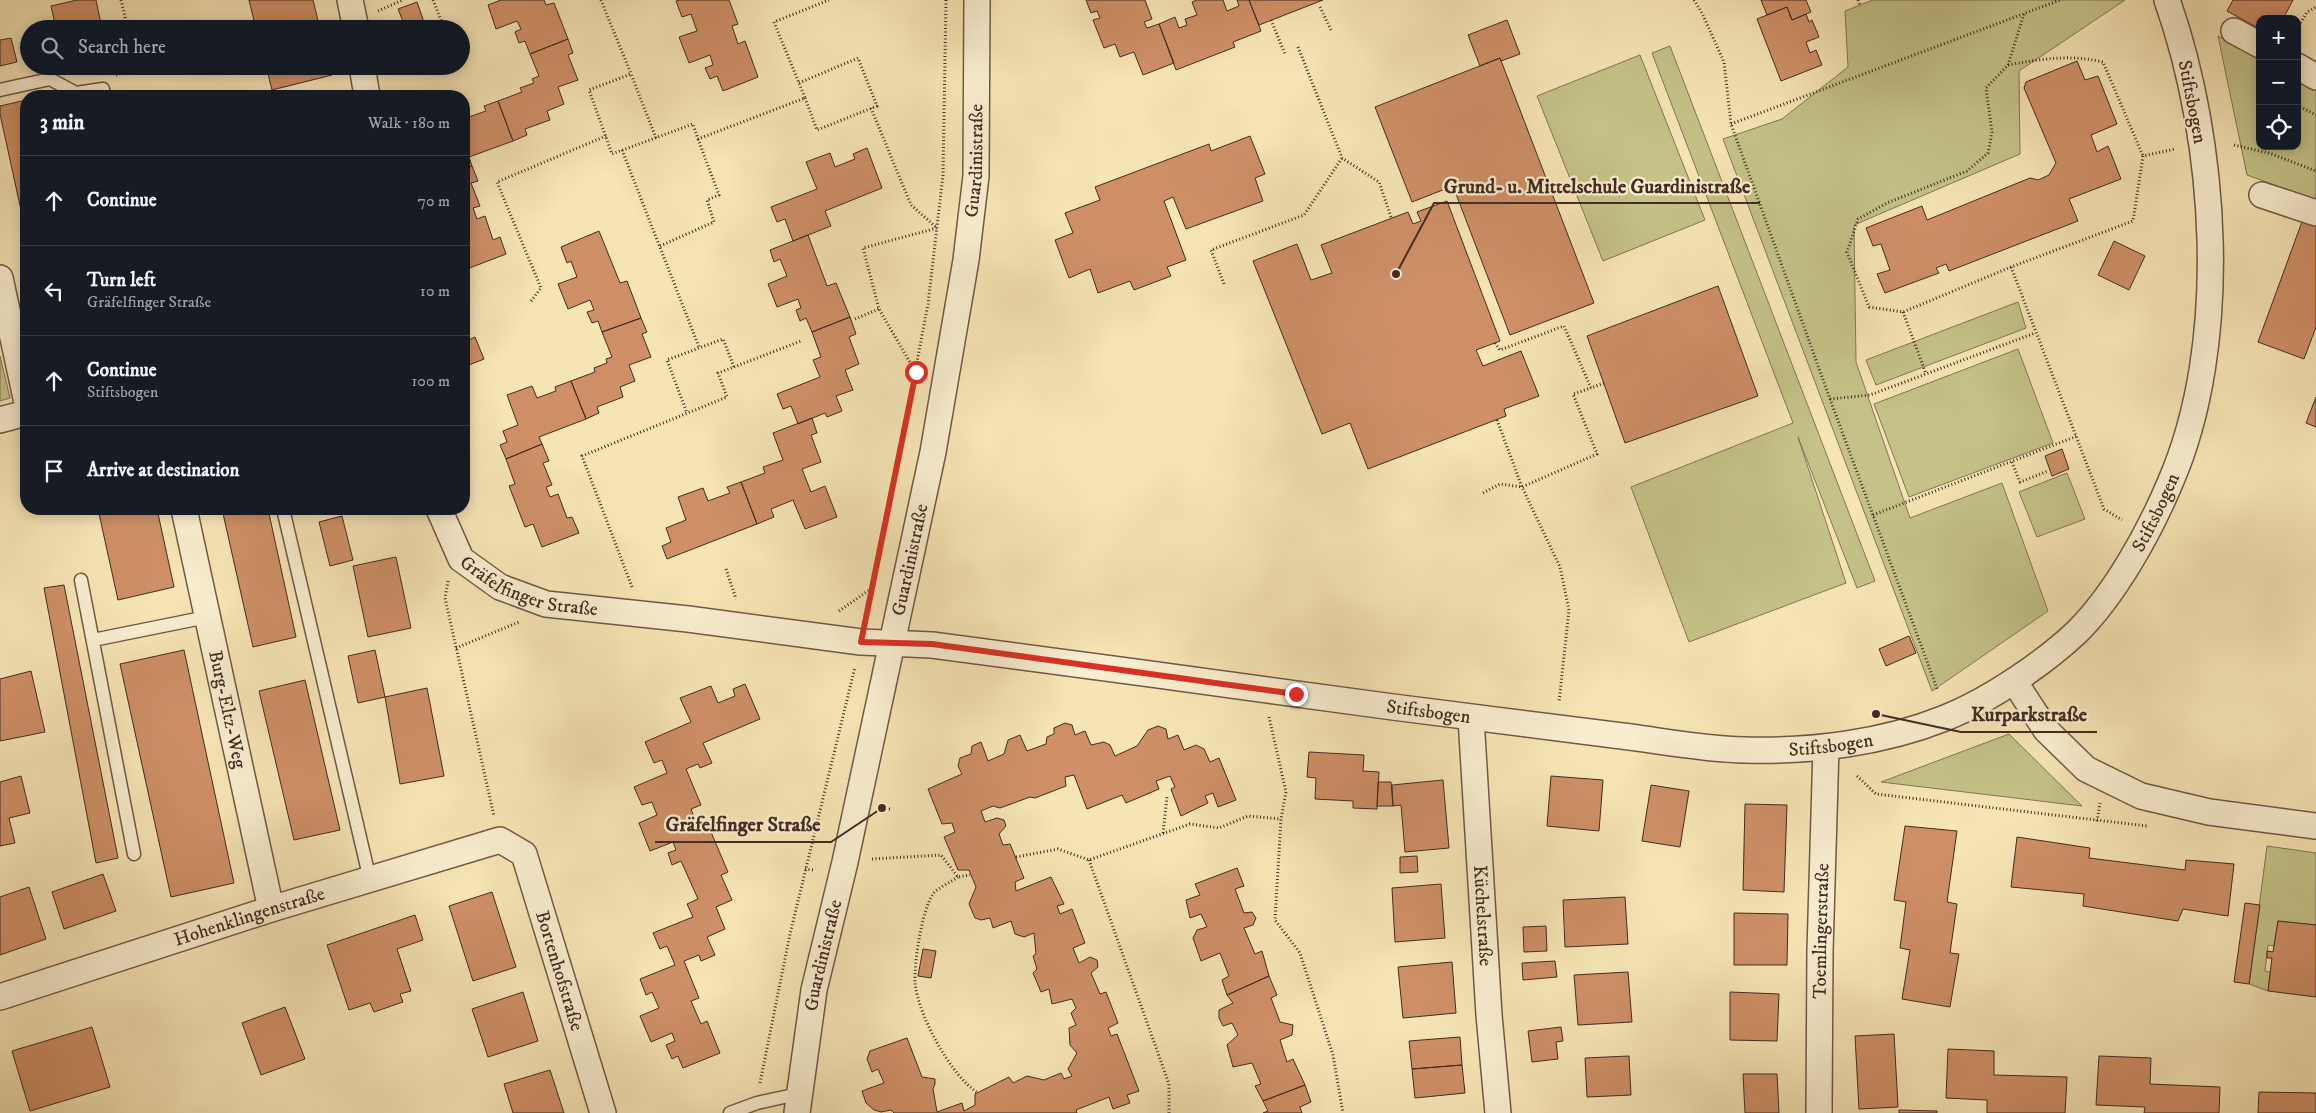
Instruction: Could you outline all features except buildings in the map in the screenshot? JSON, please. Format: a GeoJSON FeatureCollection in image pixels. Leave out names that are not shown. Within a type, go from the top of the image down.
{"type":"FeatureCollection","features":[{"type":"Feature","properties":{"kind":"street"},"geometry":{"type":"LineString","coordinates":[[350,0],[354,20]]}},
{"type":"Feature","properties":{"kind":"street","name":"Guardinistraße"},"geometry":{"type":"LineString","coordinates":[[797,1103],[814,990],[846,858],[934,452],[966,260],[976,176],[977,0]]}},
{"type":"Feature","properties":{"kind":"street","name":"Stiftsbogen"},"geometry":{"type":"LineString","coordinates":[[892,643],[932,644],[1472,718],[1743,750],[1826,747],[1895,733],[1944,718],[2014,681],[2077,631],[2117,582],[2160,508],[2180,461],[2193,415],[2206,351],[2212,267],[2206,183],[2194,100],[2167,0]]}},
{"type":"Feature","properties":{"kind":"street"},"geometry":{"type":"LineString","coordinates":[[2234,31],[2256,43]]}},
{"type":"Feature","properties":{"kind":"street"},"geometry":{"type":"LineString","coordinates":[[2301,68],[2316,77]]}},
{"type":"Feature","properties":{"kind":"street"},"geometry":{"type":"LineString","coordinates":[[364,75],[366,90]]}},
{"type":"Feature","properties":{"kind":"street"},"geometry":{"type":"LineString","coordinates":[[2262,195],[2316,213]]}},
{"type":"Feature","properties":{"kind":"street"},"geometry":{"type":"LineString","coordinates":[[0,278],[20,370]]}},
{"type":"Feature","properties":{"kind":"street"},"geometry":{"type":"LineString","coordinates":[[0,420],[20,415]]}},
{"type":"Feature","properties":{"kind":"street","name":"Burg-Eltz-Weg"},"geometry":{"type":"LineString","coordinates":[[185,515],[271,909]]}},
{"type":"Feature","properties":{"kind":"street","name":"Gräfelfinger Straße"},"geometry":{"type":"LineString","coordinates":[[442,515],[462,558],[500,587],[546,604],[688,619],[861,642],[892,643]]}},
{"type":"Feature","properties":{"kind":"street"},"geometry":{"type":"LineString","coordinates":[[2014,681],[2046,730],[2086,769],[2141,796],[2209,812],[2316,826]]}},
{"type":"Feature","properties":{"kind":"street","name":"Küchelstraße"},"geometry":{"type":"LineString","coordinates":[[1472,718],[1489,1015],[1498,1113]]}},
{"type":"Feature","properties":{"kind":"street","name":"Toemlingerstraße"},"geometry":{"type":"LineString","coordinates":[[1820,1113],[1820,951],[1826,747]]}},
{"type":"Feature","properties":{"kind":"street","name":"Hohenklingenstraße"},"geometry":{"type":"LineString","coordinates":[[0,997],[271,909],[500,840]]}},
{"type":"Feature","properties":{"kind":"street","name":"Bortenhofstraße"},"geometry":{"type":"LineString","coordinates":[[500,840],[524,854],[603,1113]]}},
{"type":"Feature","properties":{"kind":"lane"},"geometry":{"type":"LineString","coordinates":[[0,90],[50,79],[65,90]]}},
{"type":"Feature","properties":{"kind":"lane"},"geometry":{"type":"LineString","coordinates":[[96,90],[103,89]]}},
{"type":"Feature","properties":{"kind":"lane"},"geometry":{"type":"LineString","coordinates":[[284,515],[370,880]]}},
{"type":"Feature","properties":{"kind":"lane"},"geometry":{"type":"LineString","coordinates":[[81,580],[134,854]]}},
{"type":"Feature","properties":{"kind":"lane"},"geometry":{"type":"LineString","coordinates":[[93,640],[207,617]]}},
{"type":"Feature","properties":{"kind":"lane"},"geometry":{"type":"LineString","coordinates":[[730,1113],[757,1102],[797,1103]]}},
{"type":"Feature","properties":{"kind":"path"},"geometry":{"type":"LineString","coordinates":[[121,0],[126,20]]}},
{"type":"Feature","properties":{"kind":"path"},"geometry":{"type":"LineString","coordinates":[[433,0],[441,20]]}},
{"type":"Feature","properties":{"kind":"path"},"geometry":{"type":"LineString","coordinates":[[601,0],[656,138]]}},
{"type":"Feature","properties":{"kind":"path"},"geometry":{"type":"LineString","coordinates":[[799,83],[858,58],[877,106],[818,130],[774,22],[829,0]]}},
{"type":"Feature","properties":{"kind":"path"},"geometry":{"type":"LineString","coordinates":[[757,1102],[790,934],[873,587],[928,304],[943,175],[946,0]]}},
{"type":"Feature","properties":{"kind":"path"},"geometry":{"type":"LineString","coordinates":[[1694,0],[1702,13],[1724,62],[1732,124],[1830,399],[1938,691]]}},
{"type":"Feature","properties":{"kind":"path"},"geometry":{"type":"LineString","coordinates":[[1858,0],[1860,6]]}},
{"type":"Feature","properties":{"kind":"path"},"geometry":{"type":"LineString","coordinates":[[1732,124],[2060,0]]}},
{"type":"Feature","properties":{"kind":"path"},"geometry":{"type":"LineString","coordinates":[[1320,7],[1331,30]]}},
{"type":"Feature","properties":{"kind":"path"},"geometry":{"type":"LineString","coordinates":[[2301,22],[2307,12],[2316,7]]}},
{"type":"Feature","properties":{"kind":"path"},"geometry":{"type":"LineString","coordinates":[[2008,66],[2047,58],[2081,57],[2103,62],[2143,156],[2133,221],[2011,267],[1903,312],[1869,307],[1847,252],[1858,219],[1887,203],[1967,172],[1988,154],[1992,132],[1986,88],[2008,66],[2024,14]]}},
{"type":"Feature","properties":{"kind":"path"},"geometry":{"type":"LineString","coordinates":[[1271,20],[1285,54]]}},
{"type":"Feature","properties":{"kind":"path"},"geometry":{"type":"LineString","coordinates":[[1298,47],[1342,158],[1379,182],[1391,217]]}},
{"type":"Feature","properties":{"kind":"path"},"geometry":{"type":"LineString","coordinates":[[631,74],[589,90],[612,154],[693,124],[719,195],[707,200],[714,222],[660,246]]}},
{"type":"Feature","properties":{"kind":"path"},"geometry":{"type":"LineString","coordinates":[[698,139],[805,98]]}},
{"type":"Feature","properties":{"kind":"path"},"geometry":{"type":"LineString","coordinates":[[2301,107],[2316,115]]}},
{"type":"Feature","properties":{"kind":"path"},"geometry":{"type":"LineString","coordinates":[[871,108],[911,205],[938,228]]}},
{"type":"Feature","properties":{"kind":"path"},"geometry":{"type":"LineString","coordinates":[[531,301],[541,288],[496,182],[606,136]]}},
{"type":"Feature","properties":{"kind":"path"},"geometry":{"type":"LineString","coordinates":[[2234,145],[2269,153],[2316,171]]}},
{"type":"Feature","properties":{"kind":"path"},"geometry":{"type":"LineString","coordinates":[[2143,156],[2176,149]]}},
{"type":"Feature","properties":{"kind":"path"},"geometry":{"type":"LineString","coordinates":[[622,150],[700,347]]}},
{"type":"Feature","properties":{"kind":"path"},"geometry":{"type":"LineString","coordinates":[[1224,284],[1211,250],[1304,215],[1342,158]]}},
{"type":"Feature","properties":{"kind":"path"},"geometry":{"type":"LineString","coordinates":[[916,372],[879,309],[863,248],[938,228]]}},
{"type":"Feature","properties":{"kind":"path"},"geometry":{"type":"LineString","coordinates":[[2011,267],[2035,333],[2078,436],[2104,509],[2122,520]]}},
{"type":"Feature","properties":{"kind":"path"},"geometry":{"type":"LineString","coordinates":[[855,319],[879,309]]}},
{"type":"Feature","properties":{"kind":"path"},"geometry":{"type":"LineString","coordinates":[[1903,312],[1926,374]]}},
{"type":"Feature","properties":{"kind":"path"},"geometry":{"type":"LineString","coordinates":[[1495,343],[1500,350],[1564,326],[1591,388]]}},
{"type":"Feature","properties":{"kind":"path"},"geometry":{"type":"LineString","coordinates":[[1830,399],[1870,395],[2035,333]]}},
{"type":"Feature","properties":{"kind":"path"},"geometry":{"type":"LineString","coordinates":[[687,413],[667,360],[722,339],[734,367]]}},
{"type":"Feature","properties":{"kind":"path"},"geometry":{"type":"LineString","coordinates":[[632,588],[582,456],[727,397],[718,373],[801,341]]}},
{"type":"Feature","properties":{"kind":"path"},"geometry":{"type":"LineString","coordinates":[[1483,493],[1500,484],[1522,487],[1597,454],[1572,394],[1604,383]]}},
{"type":"Feature","properties":{"kind":"path"},"geometry":{"type":"LineString","coordinates":[[1498,420],[1522,487],[1560,568],[1569,610],[1559,702]]}},
{"type":"Feature","properties":{"kind":"path"},"geometry":{"type":"LineString","coordinates":[[1873,515],[2078,436]]}},
{"type":"Feature","properties":{"kind":"path"},"geometry":{"type":"LineString","coordinates":[[2012,462],[2020,482],[2048,471]]}},
{"type":"Feature","properties":{"kind":"path"},"geometry":{"type":"LineString","coordinates":[[726,569],[737,603],[728,602]]}},
{"type":"Feature","properties":{"kind":"path"},"geometry":{"type":"LineString","coordinates":[[448,580],[445,598],[500,840]]}},
{"type":"Feature","properties":{"kind":"path"},"geometry":{"type":"LineString","coordinates":[[622,587],[642,589]]}},
{"type":"Feature","properties":{"kind":"path"},"geometry":{"type":"LineString","coordinates":[[832,611],[841,612],[873,587]]}},
{"type":"Feature","properties":{"kind":"path"},"geometry":{"type":"LineString","coordinates":[[456,648],[522,621]]}},
{"type":"Feature","properties":{"kind":"path"},"geometry":{"type":"LineString","coordinates":[[1269,718],[1286,792],[1281,819],[1275,920],[1300,953],[1333,1055],[1343,1113]]}},
{"type":"Feature","properties":{"kind":"path"},"geometry":{"type":"LineString","coordinates":[[1857,776],[1876,794],[2156,828]]}},
{"type":"Feature","properties":{"kind":"path"},"geometry":{"type":"LineString","coordinates":[[1163,833],[1167,797]]}},
{"type":"Feature","properties":{"kind":"path"},"geometry":{"type":"LineString","coordinates":[[2098,821],[2100,803]]}},
{"type":"Feature","properties":{"kind":"path"},"geometry":{"type":"LineString","coordinates":[[882,808],[890,809]]}},
{"type":"Feature","properties":{"kind":"path"},"geometry":{"type":"LineString","coordinates":[[1016,857],[1058,849],[1090,860],[1190,824],[1219,828],[1248,816],[1281,819]]}},
{"type":"Feature","properties":{"kind":"path"},"geometry":{"type":"LineString","coordinates":[[846,858],[942,855],[958,877]]}},
{"type":"Feature","properties":{"kind":"path"},"geometry":{"type":"LineString","coordinates":[[1090,860],[1169,1084],[1169,1113]]}},
{"type":"Feature","properties":{"kind":"path"},"geometry":{"type":"LineString","coordinates":[[806,869],[813,870]]}},
{"type":"Feature","properties":{"kind":"path"},"geometry":{"type":"LineString","coordinates":[[970,875],[958,877],[935,892],[927,905],[921,928],[915,983],[925,1016],[943,1056],[971,1089],[978,1093]]}},
{"type":"Feature","properties":{"kind":"shaded area"},"geometry":{"type":"Polygon","coordinates":[[[1873,0],[2125,0],[2019,71],[2020,154],[1854,225],[1856,362],[1910,518],[2002,483],[2048,611],[1932,691],[1723,139],[1782,119],[1848,67],[1845,11],[1873,0]]]}},
{"type":"Feature","properties":{"kind":"shaded area"},"geometry":{"type":"Polygon","coordinates":[[[2218,36],[2256,56],[2256,150],[2301,150],[2301,80],[2316,87],[2316,200],[2247,175],[2218,36]]]}},
{"type":"Feature","properties":{"kind":"shaded area"},"geometry":{"type":"Polygon","coordinates":[[[1670,46],[1875,581],[1857,588],[1798,437],[1846,583],[1689,642],[1631,487],[1793,423],[1652,53],[1670,46]]]}},
{"type":"Feature","properties":{"kind":"shaded area"},"geometry":{"type":"Polygon","coordinates":[[[1640,55],[1705,220],[1603,261],[1537,96],[1640,55]]]}},
{"type":"Feature","properties":{"kind":"shaded area"},"geometry":{"type":"Polygon","coordinates":[[[2018,302],[2026,328],[1876,385],[1866,360],[2018,302]]]}},
{"type":"Feature","properties":{"kind":"shaded area"},"geometry":{"type":"Polygon","coordinates":[[[2018,349],[2053,443],[1909,497],[1874,404],[2018,349]]]}},
{"type":"Feature","properties":{"kind":"shaded area"},"geometry":{"type":"Polygon","coordinates":[[[0,356],[10,398],[0,401],[0,356]]]}},
{"type":"Feature","properties":{"kind":"shaded area"},"geometry":{"type":"Polygon","coordinates":[[[2067,473],[2085,519],[2037,537],[2019,492],[2067,473]]]}},
{"type":"Feature","properties":{"kind":"shaded area"},"geometry":{"type":"Polygon","coordinates":[[[2009,734],[2082,806],[1881,782],[2009,734]]]}},
{"type":"Feature","properties":{"kind":"shaded area"},"geometry":{"type":"Polygon","coordinates":[[[2267,846],[2316,853],[2316,925],[2278,921],[2274,946],[2268,945],[2265,971],[2270,972],[2268,991],[2249,984],[2267,846]]]}},
{"type":"Feature","properties":{"kind":"place","name":"Grund- u. Mittelschule Guardinistraße"},"geometry":{"type":"Point","coordinates":[1396,274]}},
{"type":"Feature","properties":{"kind":"place","name":"Kurparkstraße"},"geometry":{"type":"Point","coordinates":[1876,714]}},
{"type":"Feature","properties":{"kind":"place","name":"Gräfelfinger Straße"},"geometry":{"type":"Point","coordinates":[882,808]}},
{"type":"Feature","properties":{"kind":"route"},"geometry":{"type":"LineString","coordinates":[[916,372],[861,642],[932,644],[1296,694]]}}]}
